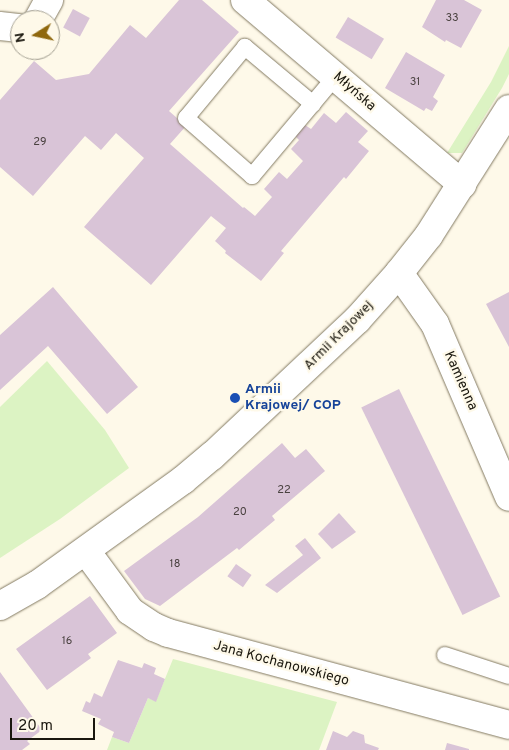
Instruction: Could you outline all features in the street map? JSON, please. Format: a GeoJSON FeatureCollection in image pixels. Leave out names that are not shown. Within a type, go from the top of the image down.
{"type":"FeatureCollection","features":[{"type":"Feature","properties":{"kind":"street","name":"Młyńska"},"geometry":{"type":"LineString","coordinates":[[245,0],[462,184]]}},
{"type":"Feature","properties":{"kind":"street","name":"Armii Krajowej"},"geometry":{"type":"LineString","coordinates":[[0,606],[37,586],[212,456],[351,326],[399,273],[428,235],[509,109]]}},
{"type":"Feature","properties":{"kind":"street","name":"Kamienna"},"geometry":{"type":"LineString","coordinates":[[399,273],[435,324],[509,497]]}},
{"type":"Feature","properties":{"kind":"street","name":"Jana Kochanowskiego"},"geometry":{"type":"LineString","coordinates":[[86,551],[130,611],[154,627],[168,633],[509,725]]}},
{"type":"Feature","properties":{"kind":"street"},"geometry":{"type":"LineString","coordinates":[[0,592],[37,586]]}},
{"type":"Feature","properties":{"kind":"lane"},"geometry":{"type":"LineString","coordinates":[[313,104],[245,47],[186,118],[252,176],[313,104],[336,76]]}},
{"type":"Feature","properties":{"kind":"lane"},"geometry":{"type":"LineString","coordinates":[[445,655],[509,676]]}},
{"type":"Feature","properties":{"kind":"green space"},"geometry":{"type":"Polygon","coordinates":[[[509,46],[509,74],[502,88],[462,153],[447,153],[491,82],[509,46]]]}},
{"type":"Feature","properties":{"kind":"green space"},"geometry":{"type":"Polygon","coordinates":[[[47,361],[105,430],[129,468],[60,519],[0,558],[0,407],[47,361]]]}},
{"type":"Feature","properties":{"kind":"green space"},"geometry":{"type":"Polygon","coordinates":[[[173,659],[337,702],[319,750],[107,750],[112,737],[129,743],[148,698],[156,701],[173,659]]]}},
{"type":"Feature","properties":{"kind":"building"},"geometry":{"type":"Polygon","coordinates":[[[179,0],[202,0],[239,32],[169,111],[186,126],[170,144],[243,208],[255,216],[272,197],[264,189],[279,172],[287,179],[303,161],[291,149],[299,140],[295,136],[305,125],[311,129],[324,113],[336,123],[346,112],[368,131],[358,142],[369,151],[346,179],[344,177],[281,251],[284,253],[261,281],[225,253],[226,251],[215,241],[226,228],[211,216],[151,285],[84,227],[144,158],[116,133],[101,150],[85,136],[33,196],[0,167],[0,100],[34,61],[56,80],[89,74],[130,25],[146,38],[179,0]]]}},
{"type":"Feature","properties":{"kind":"building"},"geometry":{"type":"Polygon","coordinates":[[[436,0],[464,0],[482,10],[461,48],[446,40],[445,42],[422,27],[436,0]]]}},
{"type":"Feature","properties":{"kind":"building"},"geometry":{"type":"Polygon","coordinates":[[[73,9],[90,18],[80,36],[63,28],[73,9]]]}},
{"type":"Feature","properties":{"kind":"building"},"geometry":{"type":"Polygon","coordinates":[[[348,17],[384,39],[372,59],[336,38],[348,17]]]}},
{"type":"Feature","properties":{"kind":"building"},"geometry":{"type":"Polygon","coordinates":[[[406,52],[445,75],[433,97],[438,101],[432,111],[426,108],[424,111],[385,88],[406,52]]]}},
{"type":"Feature","properties":{"kind":"building"},"geometry":{"type":"Polygon","coordinates":[[[53,287],[138,387],[107,414],[48,346],[0,390],[0,335],[53,287]]]}},
{"type":"Feature","properties":{"kind":"building"},"geometry":{"type":"Polygon","coordinates":[[[509,292],[509,347],[486,304],[509,292]]]}},
{"type":"Feature","properties":{"kind":"building"},"geometry":{"type":"Polygon","coordinates":[[[399,389],[500,597],[463,615],[361,407],[399,389]]]}},
{"type":"Feature","properties":{"kind":"building"},"geometry":{"type":"Polygon","coordinates":[[[282,443],[295,458],[306,449],[325,471],[272,516],[275,520],[239,550],[237,548],[160,606],[145,599],[124,571],[198,517],[282,443]]]}},
{"type":"Feature","properties":{"kind":"building"},"geometry":{"type":"Polygon","coordinates":[[[339,513],[356,532],[332,549],[318,534],[339,513]]]}},
{"type":"Feature","properties":{"kind":"building"},"geometry":{"type":"Polygon","coordinates":[[[305,538],[321,558],[277,593],[265,585],[303,555],[295,546],[305,538]]]}},
{"type":"Feature","properties":{"kind":"building"},"geometry":{"type":"Polygon","coordinates":[[[236,564],[252,575],[243,587],[227,576],[236,564]]]}},
{"type":"Feature","properties":{"kind":"building"},"geometry":{"type":"Polygon","coordinates":[[[90,596],[117,633],[88,654],[91,658],[47,690],[16,649],[90,596]]]}},
{"type":"Feature","properties":{"kind":"building"},"geometry":{"type":"Polygon","coordinates":[[[118,660],[142,668],[144,663],[156,668],[154,674],[165,679],[156,702],[148,698],[129,743],[112,737],[114,732],[98,724],[101,719],[82,711],[86,701],[90,703],[94,693],[102,697],[118,660]]]}},
{"type":"Feature","properties":{"kind":"building"},"geometry":{"type":"Polygon","coordinates":[[[0,672],[42,730],[27,741],[30,744],[22,750],[0,750],[0,672]]]}},
{"type":"Feature","properties":{"kind":"building"},"geometry":{"type":"Polygon","coordinates":[[[333,731],[347,737],[353,731],[364,735],[365,743],[379,748],[378,750],[326,750],[333,731]]]}},
{"type":"Feature","properties":{"kind":"building"},"geometry":{"type":"Polygon","coordinates":[[[447,743],[469,749],[469,750],[445,750],[447,743]]]}},
{"type":"Feature","properties":{"kind":"place","name":"Armii Krajowej/ COP"},"geometry":{"type":"Point","coordinates":[235,398]}}]}
